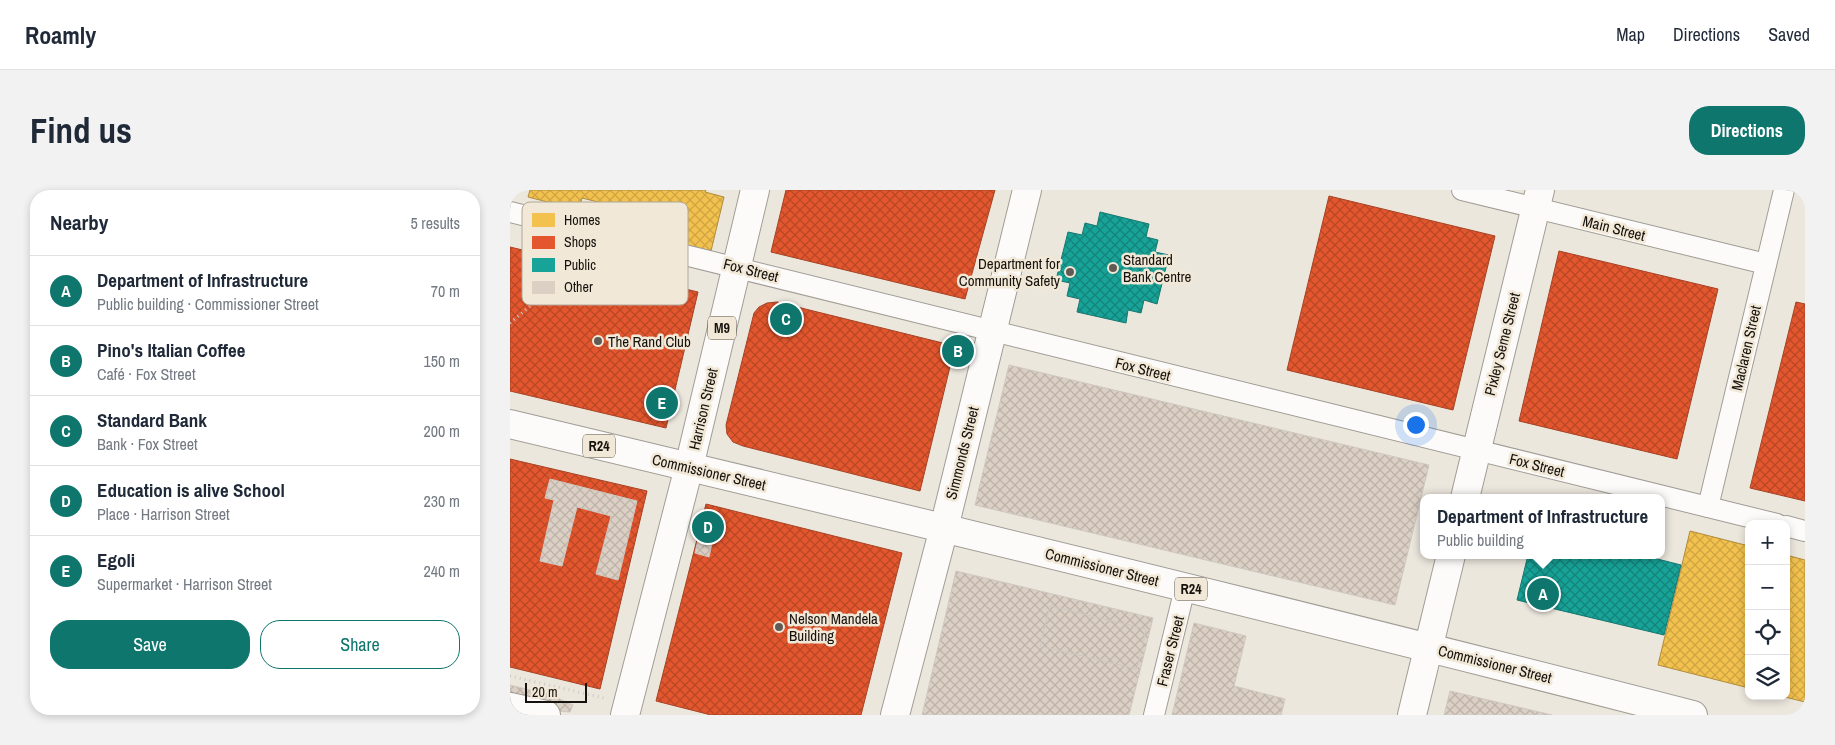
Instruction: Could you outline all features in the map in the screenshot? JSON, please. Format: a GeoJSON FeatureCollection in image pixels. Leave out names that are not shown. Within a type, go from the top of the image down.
{"type":"FeatureCollection","features":[{"type":"Feature","properties":{"kind":"main road","name":"Harrison Street"},"geometry":{"type":"LineString","coordinates":[[617,707],[689,467],[755,190]]}},
{"type":"Feature","properties":{"kind":"main road","name":"Simmonds Street"},"geometry":{"type":"LineString","coordinates":[[895,715],[944,528],[991,332],[1028,190]]}},
{"type":"Feature","properties":{"kind":"main road","name":"Pixley Seme Street"},"geometry":{"type":"LineString","coordinates":[[1466,494],[1537,199]]}},
{"type":"Feature","properties":{"kind":"main road","name":"Commissioner Street"},"geometry":{"type":"LineString","coordinates":[[510,424],[1428,647],[1693,715]]}},
{"type":"Feature","properties":{"kind":"main road"},"geometry":{"type":"LineString","coordinates":[[1412,715],[1450,559]]}},
{"type":"Feature","properties":{"kind":"main road"},"geometry":{"type":"LineString","coordinates":[[510,707],[546,715]]}},
{"type":"Feature","properties":{"kind":"street","name":"Main Street"},"geometry":{"type":"LineString","coordinates":[[1462,190],[1537,199],[1766,264]]}},
{"type":"Feature","properties":{"kind":"street","name":"Maclaren Street"},"geometry":{"type":"LineString","coordinates":[[1708,507],[1784,190]]}},
{"type":"Feature","properties":{"kind":"street","name":"Fox Street"},"geometry":{"type":"LineString","coordinates":[[688,255],[991,332],[1655,494]]}},
{"type":"Feature","properties":{"kind":"street","name":"Fox Street"},"geometry":{"type":"LineString","coordinates":[[1665,496],[1761,520]]}},
{"type":"Feature","properties":{"kind":"street"},"geometry":{"type":"LineString","coordinates":[[1790,527],[1805,531]]}},
{"type":"Feature","properties":{"kind":"street","name":"Fraser Street"},"geometry":{"type":"LineString","coordinates":[[1154,715],[1185,588]]}},
{"type":"Feature","properties":{"kind":"path"},"geometry":{"type":"LineString","coordinates":[[510,323],[531,305]]}},
{"type":"Feature","properties":{"kind":"path"},"geometry":{"type":"LineString","coordinates":[[510,676],[617,707]]}},
{"type":"Feature","properties":{"kind":"building: Homes"},"geometry":{"type":"Polygon","coordinates":[[[530,190],[706,190],[705,192],[724,197],[711,251],[688,245],[688,202],[598,202],[582,198],[581,202],[548,202],[528,197],[530,190]]]}},
{"type":"Feature","properties":{"kind":"building: Homes"},"geometry":{"type":"Polygon","coordinates":[[[1690,531],[1745,545],[1745,687],[1658,665],[1690,531]]]}},
{"type":"Feature","properties":{"kind":"building: Homes"},"geometry":{"type":"Polygon","coordinates":[[[1790,556],[1805,560],[1805,702],[1790,698],[1790,556]]]}},
{"type":"Feature","properties":{"kind":"building: Shops"},"geometry":{"type":"Polygon","coordinates":[[[786,190],[995,190],[965,299],[771,252],[786,190]]]}},
{"type":"Feature","properties":{"kind":"building: Shops"},"geometry":{"type":"Polygon","coordinates":[[[1329,196],[1495,236],[1453,410],[1287,370],[1329,196]]]}},
{"type":"Feature","properties":{"kind":"building: Shops","name":"The Rand Club"},"geometry":{"type":"Polygon","coordinates":[[[510,247],[522,250],[522,305],[688,305],[688,290],[698,292],[666,428],[510,391],[510,247]]]}},
{"type":"Feature","properties":{"kind":"building: Shops"},"geometry":{"type":"Polygon","coordinates":[[[1559,251],[1718,289],[1677,459],[1519,421],[1559,251]]]}},
{"type":"Feature","properties":{"kind":"building: Shops"},"geometry":{"type":"Polygon","coordinates":[[[777,302],[955,346],[920,491],[733,442],[727,434],[726,425],[754,313],[759,307],[767,303],[777,302]]]}},
{"type":"Feature","properties":{"kind":"building: Shops"},"geometry":{"type":"Polygon","coordinates":[[[1796,302],[1805,304],[1805,501],[1750,488],[1796,302]]]}},
{"type":"Feature","properties":{"kind":"building: Shops"},"geometry":{"type":"Polygon","coordinates":[[[510,459],[647,491],[600,689],[510,667],[510,459]]]}},
{"type":"Feature","properties":{"kind":"building: Shops","name":"Nelson Mandela Building"},"geometry":{"type":"Polygon","coordinates":[[[706,504],[902,553],[861,715],[711,715],[656,701],[706,504]]]}},
{"type":"Feature","properties":{"kind":"building: Public","name":"Standard Bank Centre"},"geometry":{"type":"Polygon","coordinates":[[[1100,212],[1149,224],[1146,237],[1158,240],[1155,252],[1169,255],[1157,304],[1144,300],[1141,313],[1128,310],[1126,323],[1077,312],[1080,299],[1067,296],[1070,283],[1056,280],[1068,232],[1082,235],[1085,223],[1097,226],[1100,212]]]}},
{"type":"Feature","properties":{"kind":"building: Public"},"geometry":{"type":"Polygon","coordinates":[[[1527,559],[1658,559],[1681,565],[1664,635],[1517,600],[1527,559]]]}},
{"type":"Feature","properties":{"kind":"building: Other"},"geometry":{"type":"Polygon","coordinates":[[[1009,365],[1429,465],[1422,494],[1420,494],[1420,502],[1395,605],[975,505],[1009,365]]]}},
{"type":"Feature","properties":{"kind":"building: Other"},"geometry":{"type":"Polygon","coordinates":[[[550,479],[637,501],[618,580],[596,574],[611,516],[577,507],[562,566],[540,561],[554,500],[545,498],[550,479]]]}},
{"type":"Feature","properties":{"kind":"building: Other"},"geometry":{"type":"Polygon","coordinates":[[[704,512],[718,516],[709,557],[695,553],[704,512]]]}},
{"type":"Feature","properties":{"kind":"building: Other"},"geometry":{"type":"Polygon","coordinates":[[[956,571],[1153,618],[1129,715],[922,715],[956,571]]]}},
{"type":"Feature","properties":{"kind":"building: Other"},"geometry":{"type":"Polygon","coordinates":[[[1050,606],[1146,629],[1137,669],[1040,646],[1050,606]]]}},
{"type":"Feature","properties":{"kind":"building: Other"},"geometry":{"type":"Polygon","coordinates":[[[1194,623],[1246,636],[1234,686],[1285,699],[1281,715],[1172,715],[1194,623]]]}},
{"type":"Feature","properties":{"kind":"building: Other"},"geometry":{"type":"Polygon","coordinates":[[[510,685],[530,690],[544,697],[546,693],[573,705],[570,712],[543,710],[510,701],[510,685]]]}},
{"type":"Feature","properties":{"kind":"building: Other"},"geometry":{"type":"Polygon","coordinates":[[[1450,691],[1552,715],[1444,715],[1450,691]]]}},
{"type":"Feature","properties":{"kind":"place","name":"Standard Bank Centre"},"geometry":{"type":"Point","coordinates":[1113,268]}},
{"type":"Feature","properties":{"kind":"place","name":"Department for Community Safety"},"geometry":{"type":"Point","coordinates":[1070,272]}},
{"type":"Feature","properties":{"kind":"place","name":"Standard Bank"},"geometry":{"type":"Point","coordinates":[786,319]}},
{"type":"Feature","properties":{"kind":"place","name":"The Rand Club"},"geometry":{"type":"Point","coordinates":[598,341]}},
{"type":"Feature","properties":{"kind":"place","name":"Pino's Italian Coffee"},"geometry":{"type":"Point","coordinates":[958,351]}},
{"type":"Feature","properties":{"kind":"place","name":"Egoli"},"geometry":{"type":"Point","coordinates":[662,403]}},
{"type":"Feature","properties":{"kind":"place","name":"Education is alive School"},"geometry":{"type":"Point","coordinates":[708,527]}},
{"type":"Feature","properties":{"kind":"place","name":"Department of Infrastructure"},"geometry":{"type":"Point","coordinates":[1543,594]}},
{"type":"Feature","properties":{"kind":"place","name":"Nelson Mandela Building"},"geometry":{"type":"Point","coordinates":[779,627]}}]}
